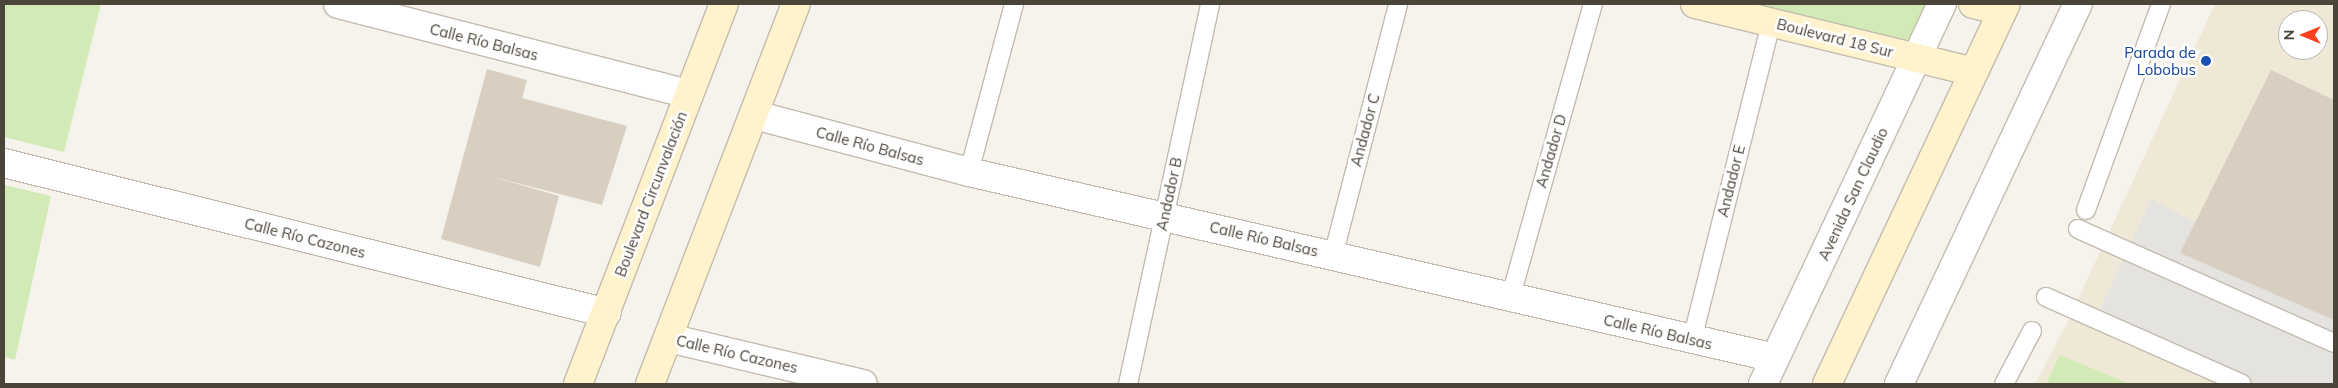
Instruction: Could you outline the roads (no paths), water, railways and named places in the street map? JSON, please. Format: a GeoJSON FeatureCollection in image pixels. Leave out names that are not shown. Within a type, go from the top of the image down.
{"type":"FeatureCollection","features":[{"type":"Feature","properties":{"kind":"main road","name":"Boulevard Circunvalación"},"geometry":{"type":"LineString","coordinates":[[578,384],[607,313],[688,94],[724,4]]}},
{"type":"Feature","properties":{"kind":"main road"},"geometry":{"type":"LineString","coordinates":[[650,384],[755,115],[796,4]]}},
{"type":"Feature","properties":{"kind":"main road","name":"Boulevard 18 Sur"},"geometry":{"type":"LineString","coordinates":[[1695,4],[1974,72]]}},
{"type":"Feature","properties":{"kind":"main road"},"geometry":{"type":"LineString","coordinates":[[1827,384],[2004,7],[1973,4]]}},
{"type":"Feature","properties":{"kind":"street","name":"Calle Río Balsas"},"geometry":{"type":"LineString","coordinates":[[338,4],[688,94]]}},
{"type":"Feature","properties":{"kind":"street","name":"Avenida San Claudio"},"geometry":{"type":"LineString","coordinates":[[1763,384],[1942,4]]}},
{"type":"Feature","properties":{"kind":"street"},"geometry":{"type":"LineString","coordinates":[[1899,384],[2078,4]]}},
{"type":"Feature","properties":{"kind":"street","name":"Calle Río Balsas"},"geometry":{"type":"LineString","coordinates":[[755,115],[969,172],[1165,216],[1510,299],[1775,358]]}},
{"type":"Feature","properties":{"kind":"street","name":"Calle Río Cazones"},"geometry":{"type":"LineString","coordinates":[[4,163],[607,313]]}},
{"type":"Feature","properties":{"kind":"street","name":"Calle Río Cazones"},"geometry":{"type":"LineString","coordinates":[[669,338],[863,384]]}},
{"type":"Feature","properties":{"kind":"lane"},"geometry":{"type":"LineString","coordinates":[[969,172],[1014,4]]}},
{"type":"Feature","properties":{"kind":"lane","name":"Andador B"},"geometry":{"type":"LineString","coordinates":[[1128,384],[1210,4]]}},
{"type":"Feature","properties":{"kind":"lane","name":"Andador C"},"geometry":{"type":"LineString","coordinates":[[1333,256],[1398,4]]}},
{"type":"Feature","properties":{"kind":"lane","name":"Andador D"},"geometry":{"type":"LineString","coordinates":[[1510,299],[1593,4]]}},
{"type":"Feature","properties":{"kind":"lane"},"geometry":{"type":"LineString","coordinates":[[2086,210],[2159,4]]}},
{"type":"Feature","properties":{"kind":"lane","name":"Andador E"},"geometry":{"type":"LineString","coordinates":[[1692,340],[1771,23]]}},
{"type":"Feature","properties":{"kind":"lane"},"geometry":{"type":"LineString","coordinates":[[2078,229],[2334,343]]}},
{"type":"Feature","properties":{"kind":"lane"},"geometry":{"type":"LineString","coordinates":[[2046,297],[2242,384]]}},
{"type":"Feature","properties":{"kind":"lane"},"geometry":{"type":"LineString","coordinates":[[2004,384],[2032,331]]}},
{"type":"Feature","properties":{"kind":"place","name":"Parada de Lobobus"},"geometry":{"type":"Point","coordinates":[2206,61]}}]}
